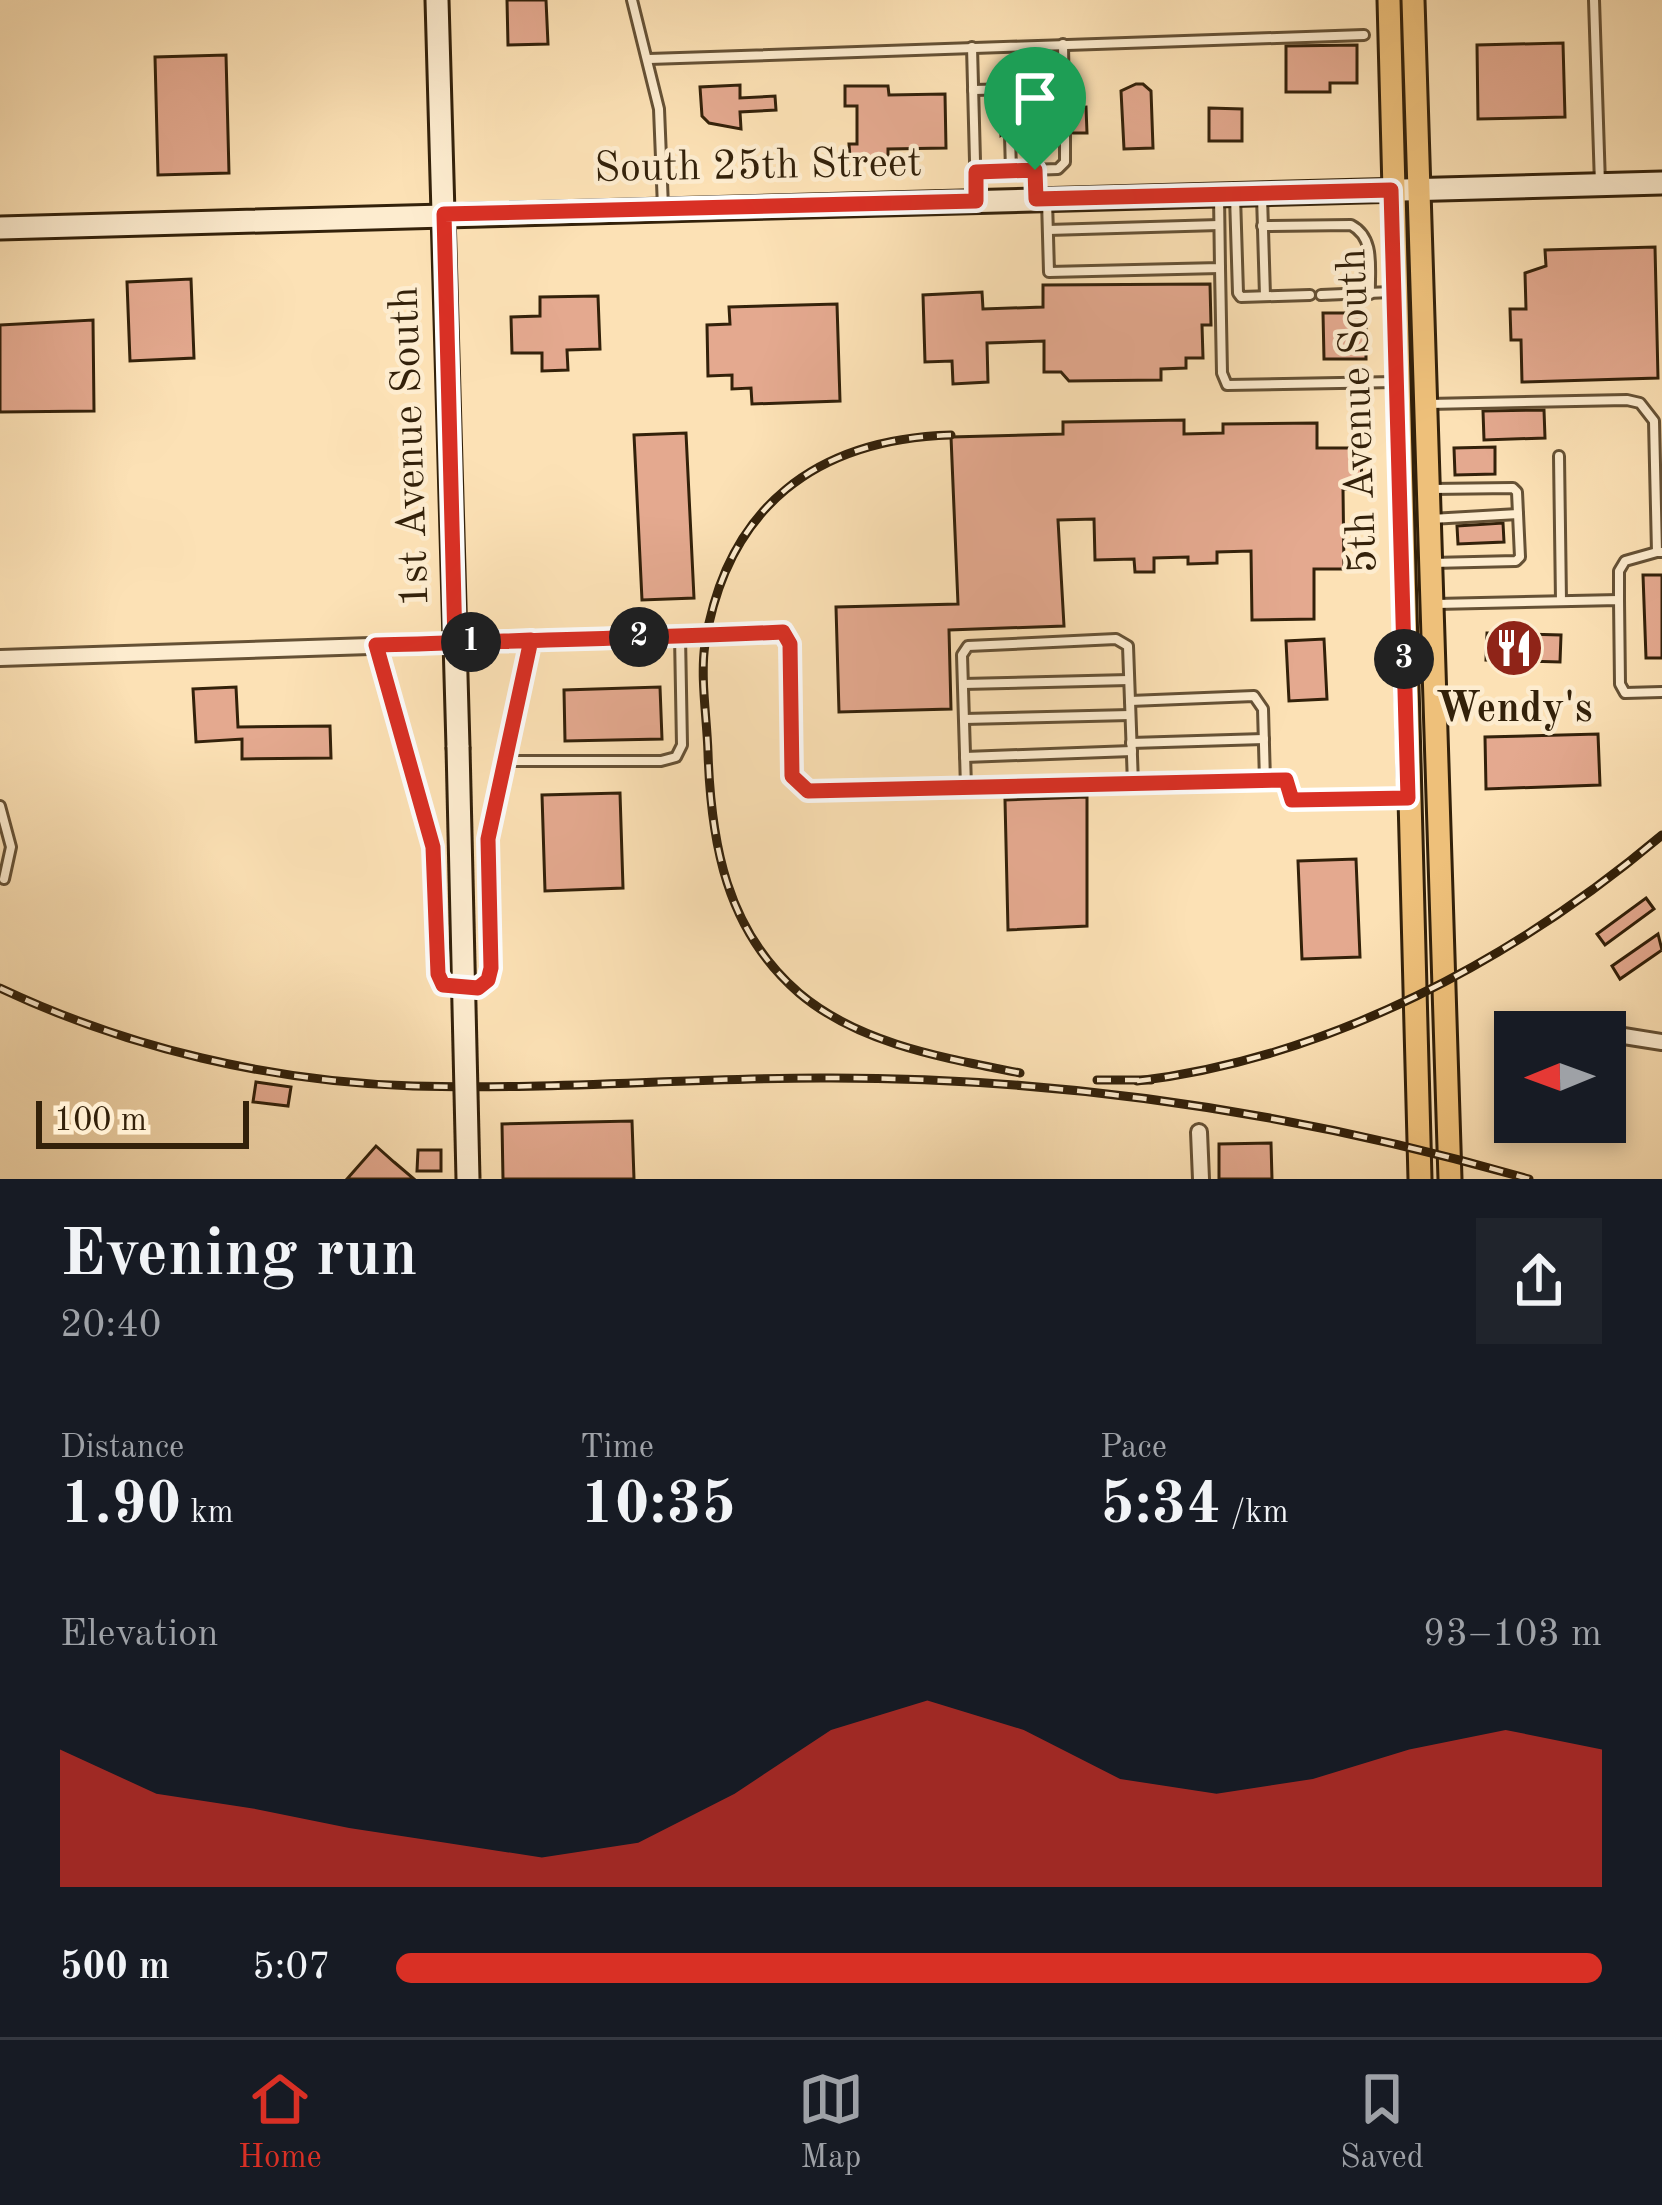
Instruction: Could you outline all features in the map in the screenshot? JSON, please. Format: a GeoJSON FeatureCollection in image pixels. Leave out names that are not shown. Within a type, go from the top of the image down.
{"type":"FeatureCollection","features":[{"type":"Feature","properties":{"kind":"main road","name":"5th Avenue South"},"geometry":{"type":"LineString","coordinates":[[1389,0],[1420,1179]]}},
{"type":"Feature","properties":{"kind":"main road","name":"5th Avenue South"},"geometry":{"type":"LineString","coordinates":[[1414,0],[1450,1179]]}},
{"type":"Feature","properties":{"kind":"street","name":"1st Avenue South"},"geometry":{"type":"LineString","coordinates":[[437,0],[468,1179]]}},
{"type":"Feature","properties":{"kind":"street","name":"South 25th Street"},"geometry":{"type":"LineString","coordinates":[[0,228],[1662,183]]}},
{"type":"Feature","properties":{"kind":"street"},"geometry":{"type":"LineString","coordinates":[[0,658],[680,636]]}},
{"type":"Feature","properties":{"kind":"street"},"geometry":{"type":"LineString","coordinates":[[1626,1037],[1662,1042]]}},
{"type":"Feature","properties":{"kind":"street"},"geometry":{"type":"LineString","coordinates":[[1199,1132],[1201,1179]]}},
{"type":"Feature","properties":{"kind":"lane"},"geometry":{"type":"LineString","coordinates":[[632,0],[659,109],[663,209]]}},
{"type":"Feature","properties":{"kind":"lane"},"geometry":{"type":"LineString","coordinates":[[1594,0],[1600,185]]}},
{"type":"Feature","properties":{"kind":"lane"},"geometry":{"type":"LineString","coordinates":[[649,59],[1364,35]]}},
{"type":"Feature","properties":{"kind":"lane"},"geometry":{"type":"LineString","coordinates":[[1063,44],[1064,108]]}},
{"type":"Feature","properties":{"kind":"lane"},"geometry":{"type":"LineString","coordinates":[[971,46],[976,201]]}},
{"type":"Feature","properties":{"kind":"lane"},"geometry":{"type":"LineString","coordinates":[[973,90],[1064,88]]}},
{"type":"Feature","properties":{"kind":"lane"},"geometry":{"type":"LineString","coordinates":[[1010,89],[1010,112]]}},
{"type":"Feature","properties":{"kind":"lane"},"geometry":{"type":"LineString","coordinates":[[976,172],[1058,169],[1065,162],[1065,134]]}},
{"type":"Feature","properties":{"kind":"lane"},"geometry":{"type":"LineString","coordinates":[[1010,135],[1011,171]]}},
{"type":"Feature","properties":{"kind":"lane"},"geometry":{"type":"LineString","coordinates":[[1035,170],[1048,230],[1049,272],[1220,268]]}},
{"type":"Feature","properties":{"kind":"lane"},"geometry":{"type":"LineString","coordinates":[[1227,194],[1241,297],[1394,291]]}},
{"type":"Feature","properties":{"kind":"lane"},"geometry":{"type":"LineString","coordinates":[[1227,194],[1220,226],[1222,373],[1227,385],[1396,382]]}},
{"type":"Feature","properties":{"kind":"lane"},"geometry":{"type":"LineString","coordinates":[[1262,194],[1264,296]]}},
{"type":"Feature","properties":{"kind":"lane"},"geometry":{"type":"LineString","coordinates":[[1262,226],[1352,225],[1361,230],[1369,242],[1370,294]]}},
{"type":"Feature","properties":{"kind":"lane"},"geometry":{"type":"LineString","coordinates":[[1048,230],[1220,226]]}},
{"type":"Feature","properties":{"kind":"lane"},"geometry":{"type":"LineString","coordinates":[[1426,404],[1640,403],[1654,421],[1659,552],[1624,561],[1619,571],[1620,684],[1625,693],[1662,692]]}},
{"type":"Feature","properties":{"kind":"lane"},"geometry":{"type":"LineString","coordinates":[[1559,456],[1561,601]]}},
{"type":"Feature","properties":{"kind":"lane"},"geometry":{"type":"LineString","coordinates":[[1430,489],[1513,488],[1520,557],[1516,561],[1432,563]]}},
{"type":"Feature","properties":{"kind":"lane"},"geometry":{"type":"LineString","coordinates":[[1431,519],[1518,514]]}},
{"type":"Feature","properties":{"kind":"lane"},"geometry":{"type":"LineString","coordinates":[[1434,604],[1619,600]]}},
{"type":"Feature","properties":{"kind":"lane"},"geometry":{"type":"LineString","coordinates":[[506,761],[661,761],[676,757],[682,745],[680,636],[783,632],[790,644],[792,776],[808,791],[1286,780],[1292,800],[1408,798]]}},
{"type":"Feature","properties":{"kind":"lane"},"geometry":{"type":"LineString","coordinates":[[966,787],[962,655],[968,646],[1116,639],[1128,646],[1132,784]]}},
{"type":"Feature","properties":{"kind":"lane"},"geometry":{"type":"LineString","coordinates":[[376,645],[433,847],[438,974],[443,985],[478,988],[488,980],[491,968],[488,839],[531,640]]}},
{"type":"Feature","properties":{"kind":"lane"},"geometry":{"type":"LineString","coordinates":[[963,684],[1129,680]]}},
{"type":"Feature","properties":{"kind":"lane"},"geometry":{"type":"LineString","coordinates":[[1130,701],[1254,696],[1263,709],[1265,781]]}},
{"type":"Feature","properties":{"kind":"lane"},"geometry":{"type":"LineString","coordinates":[[964,719],[1130,715]]}},
{"type":"Feature","properties":{"kind":"lane"},"geometry":{"type":"LineString","coordinates":[[965,757],[1264,740]]}},
{"type":"Feature","properties":{"kind":"lane"},"geometry":{"type":"LineString","coordinates":[[0,806],[11,847],[4,879]]}},
{"type":"Feature","properties":{"kind":"building"},"geometry":{"type":"Polygon","coordinates":[[[507,0],[546,0],[548,44],[508,45],[507,0]]]}},
{"type":"Feature","properties":{"kind":"building"},"geometry":{"type":"Polygon","coordinates":[[[1563,43],[1565,117],[1478,119],[1477,45],[1563,43]]]}},
{"type":"Feature","properties":{"kind":"building"},"geometry":{"type":"Polygon","coordinates":[[[1357,45],[1357,83],[1330,83],[1330,92],[1286,92],[1286,46],[1357,45]]]}},
{"type":"Feature","properties":{"kind":"building"},"geometry":{"type":"Polygon","coordinates":[[[226,55],[229,173],[158,175],[155,57],[226,55]]]}},
{"type":"Feature","properties":{"kind":"building"},"geometry":{"type":"Polygon","coordinates":[[[1136,84],[1151,91],[1153,148],[1124,149],[1121,91],[1136,84]]]}},
{"type":"Feature","properties":{"kind":"building"},"geometry":{"type":"Polygon","coordinates":[[[740,85],[740,98],[775,96],[776,110],[740,112],[741,129],[709,123],[702,116],[700,87],[740,85]]]}},
{"type":"Feature","properties":{"kind":"building"},"geometry":{"type":"Polygon","coordinates":[[[845,86],[888,86],[889,95],[945,94],[946,148],[888,149],[888,159],[850,157],[849,144],[857,144],[857,106],[845,106],[845,86]]]}},
{"type":"Feature","properties":{"kind":"building"},"geometry":{"type":"Polygon","coordinates":[[[1022,102],[1053,102],[1063,116],[1072,108],[1086,107],[1087,133],[1073,133],[1064,126],[1057,134],[1018,135],[1011,127],[1001,135],[1000,112],[1013,120],[1022,111],[1022,102]]]}},
{"type":"Feature","properties":{"kind":"building"},"geometry":{"type":"Polygon","coordinates":[[[1209,108],[1242,109],[1242,141],[1209,141],[1209,108]]]}},
{"type":"Feature","properties":{"kind":"building"},"geometry":{"type":"Polygon","coordinates":[[[1655,247],[1658,378],[1522,382],[1521,340],[1511,340],[1510,309],[1526,309],[1525,273],[1546,266],[1545,250],[1655,247]]]}},
{"type":"Feature","properties":{"kind":"building"},"geometry":{"type":"Polygon","coordinates":[[[191,279],[194,358],[130,361],[127,282],[191,279]]]}},
{"type":"Feature","properties":{"kind":"building"},"geometry":{"type":"Polygon","coordinates":[[[1210,284],[1211,325],[1202,325],[1203,358],[1186,358],[1186,368],[1161,369],[1161,380],[1069,381],[1061,372],[1044,372],[1044,341],[987,343],[988,382],[953,384],[952,361],[925,362],[923,295],[982,292],[983,309],[1043,307],[1043,285],[1210,284]]]}},
{"type":"Feature","properties":{"kind":"building"},"geometry":{"type":"Polygon","coordinates":[[[598,296],[600,349],[567,350],[568,370],[542,371],[542,353],[512,353],[511,317],[540,316],[540,297],[598,296]]]}},
{"type":"Feature","properties":{"kind":"building"},"geometry":{"type":"Polygon","coordinates":[[[837,304],[840,401],[752,404],[751,388],[732,389],[732,375],[708,376],[707,325],[730,324],[729,307],[837,304]]]}},
{"type":"Feature","properties":{"kind":"building"},"geometry":{"type":"Polygon","coordinates":[[[1323,313],[1366,313],[1366,359],[1324,359],[1323,313]]]}},
{"type":"Feature","properties":{"kind":"building"},"geometry":{"type":"Polygon","coordinates":[[[93,320],[94,411],[0,412],[0,325],[93,320]]]}},
{"type":"Feature","properties":{"kind":"building"},"geometry":{"type":"Polygon","coordinates":[[[1544,410],[1545,438],[1484,440],[1483,411],[1544,410]]]}},
{"type":"Feature","properties":{"kind":"building"},"geometry":{"type":"Polygon","coordinates":[[[1184,420],[1184,434],[1223,433],[1223,424],[1317,423],[1317,448],[1361,448],[1362,489],[1343,489],[1344,569],[1314,569],[1314,619],[1252,620],[1251,551],[1217,552],[1217,563],[1188,564],[1188,557],[1154,558],[1154,572],[1135,572],[1134,559],[1095,560],[1094,519],[1058,520],[1064,626],[949,630],[951,709],[839,712],[836,607],[958,604],[951,437],[1063,434],[1063,422],[1184,420]]]}},
{"type":"Feature","properties":{"kind":"building"},"geometry":{"type":"Polygon","coordinates":[[[686,433],[694,598],[642,600],[634,435],[686,433]]]}},
{"type":"Feature","properties":{"kind":"building"},"geometry":{"type":"Polygon","coordinates":[[[1495,447],[1495,474],[1455,475],[1454,448],[1495,447]]]}},
{"type":"Feature","properties":{"kind":"building"},"geometry":{"type":"Polygon","coordinates":[[[1503,523],[1504,542],[1458,544],[1457,526],[1503,523]]]}},
{"type":"Feature","properties":{"kind":"building"},"geometry":{"type":"Polygon","coordinates":[[[1643,575],[1662,575],[1662,658],[1646,658],[1643,575]]]}},
{"type":"Feature","properties":{"kind":"building"},"geometry":{"type":"Polygon","coordinates":[[[1487,633],[1561,635],[1560,662],[1486,660],[1487,633]]]}},
{"type":"Feature","properties":{"kind":"building"},"geometry":{"type":"Polygon","coordinates":[[[1324,639],[1327,699],[1289,701],[1286,641],[1324,639]]]}},
{"type":"Feature","properties":{"kind":"building"},"geometry":{"type":"Polygon","coordinates":[[[236,687],[238,727],[330,726],[331,758],[242,759],[242,739],[196,742],[193,689],[236,687]]]}},
{"type":"Feature","properties":{"kind":"building"},"geometry":{"type":"Polygon","coordinates":[[[660,687],[662,739],[565,741],[564,690],[660,687]]]}},
{"type":"Feature","properties":{"kind":"building"},"geometry":{"type":"Polygon","coordinates":[[[1598,734],[1600,785],[1486,789],[1485,737],[1598,734]]]}},
{"type":"Feature","properties":{"kind":"building"},"geometry":{"type":"Polygon","coordinates":[[[620,793],[623,888],[545,891],[542,795],[620,793]]]}},
{"type":"Feature","properties":{"kind":"building"},"geometry":{"type":"Polygon","coordinates":[[[1087,797],[1087,926],[1008,930],[1005,800],[1087,797]]]}},
{"type":"Feature","properties":{"kind":"building"},"geometry":{"type":"Polygon","coordinates":[[[1356,859],[1360,957],[1302,959],[1298,861],[1356,859]]]}},
{"type":"Feature","properties":{"kind":"building"},"geometry":{"type":"Polygon","coordinates":[[[1646,898],[1654,909],[1605,945],[1597,934],[1646,898]]]}},
{"type":"Feature","properties":{"kind":"building"},"geometry":{"type":"Polygon","coordinates":[[[1658,934],[1662,950],[1620,979],[1612,966],[1658,934]]]}},
{"type":"Feature","properties":{"kind":"building"},"geometry":{"type":"Polygon","coordinates":[[[256,1082],[291,1087],[288,1106],[253,1102],[256,1082]]]}},
{"type":"Feature","properties":{"kind":"building"},"geometry":{"type":"Polygon","coordinates":[[[632,1121],[634,1179],[503,1179],[502,1124],[632,1121]]]}},
{"type":"Feature","properties":{"kind":"building"},"geometry":{"type":"Polygon","coordinates":[[[1271,1143],[1272,1179],[1219,1179],[1219,1144],[1271,1143]]]}},
{"type":"Feature","properties":{"kind":"building"},"geometry":{"type":"Polygon","coordinates":[[[376,1146],[394,1162],[414,1179],[347,1179],[376,1146]]]}},
{"type":"Feature","properties":{"kind":"building"},"geometry":{"type":"Polygon","coordinates":[[[418,1150],[441,1150],[441,1171],[417,1171],[418,1150]]]}},
{"type":"Feature","properties":{"kind":"railway"},"geometry":{"type":"LineString","coordinates":[[951,435],[859,450],[820,467],[786,490],[757,519],[734,554],[716,596],[705,644],[713,820],[739,913],[754,942],[799,993],[876,1037],[933,1055],[1020,1073]]}},
{"type":"Feature","properties":{"kind":"railway"},"geometry":{"type":"LineString","coordinates":[[1137,1081],[1280,1050],[1417,996],[1545,923],[1662,835]]}},
{"type":"Feature","properties":{"kind":"railway"},"geometry":{"type":"LineString","coordinates":[[0,988],[150,1044],[307,1077],[464,1087],[821,1078],[1000,1084],[1179,1103],[1267,1118],[1529,1179]]}},
{"type":"Feature","properties":{"kind":"railway"},"geometry":{"type":"LineString","coordinates":[[1097,1080],[1151,1080]]}},
{"type":"Feature","properties":{"kind":"place","name":"Wendy's"},"geometry":{"type":"Point","coordinates":[1514,648]}},
{"type":"Feature","properties":{"kind":"route"},"geometry":{"type":"LineString","coordinates":[[1035,170],[976,172],[976,201],[444,214],[455,643],[531,640],[488,839],[488,980],[478,988],[443,985],[438,974],[433,847],[376,645],[455,643],[531,640],[707,635],[783,632],[790,644],[792,776],[808,791],[1286,780],[1292,800],[1408,798],[1391,190],[1036,199],[1035,170]]}}]}
